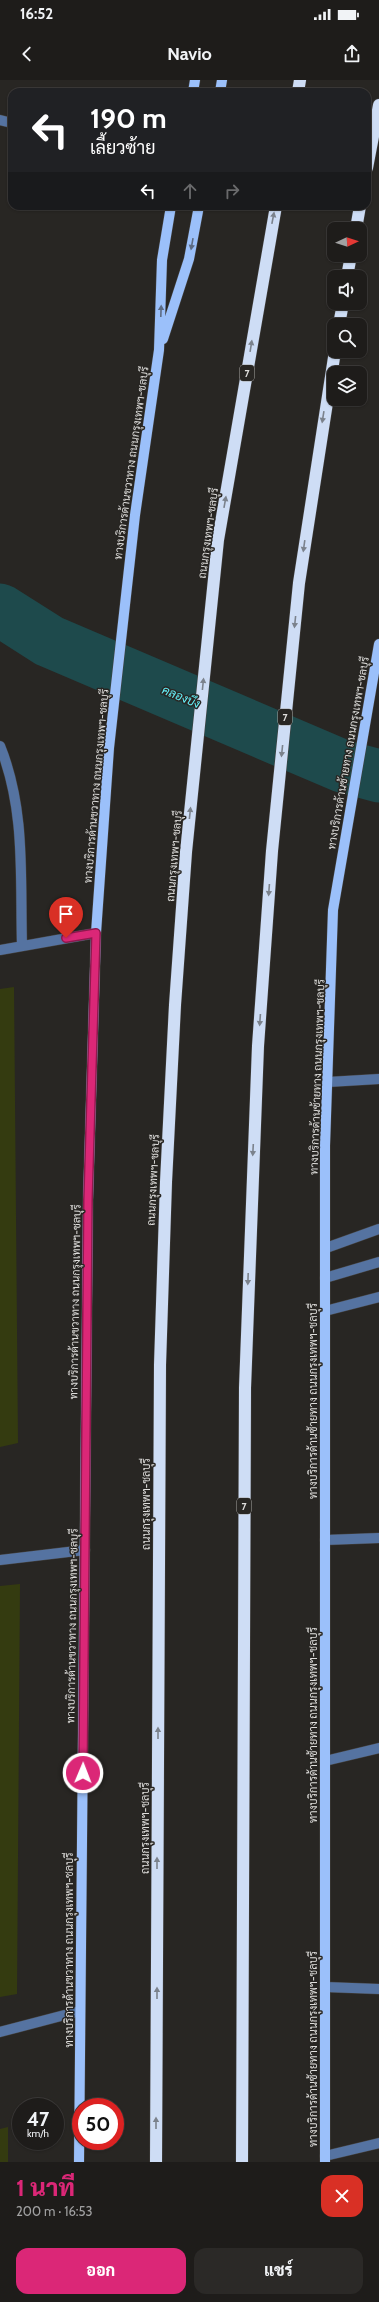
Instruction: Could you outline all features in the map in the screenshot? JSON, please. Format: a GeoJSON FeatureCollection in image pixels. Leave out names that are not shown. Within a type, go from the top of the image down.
{"type":"FeatureCollection","features":[{"type":"Feature","properties":{"kind":"highway"},"geometry":{"type":"LineString","coordinates":[[371,147],[379,105]]}},
{"type":"Feature","properties":{"kind":"highway","name":"ถนนกรุงเทพฯ-ชลบุรี"},"geometry":{"type":"LineString","coordinates":[[156,2162],[160,1365],[166,1182],[186,852],[218,540],[275,210]]}},
{"type":"Feature","properties":{"kind":"highway"},"geometry":{"type":"LineString","coordinates":[[357,222],[359,210]]}},
{"type":"Feature","properties":{"kind":"highway","name":"7"},"geometry":{"type":"LineString","coordinates":[[242,2162],[245,1388],[258,1054],[272,851],[299,583],[333,358]]}},
{"type":"Feature","properties":{"kind":"main road","name":"ทางบริการด้านขวาทาง ถนนกรุงเทพฯ-ชลบุรี"},"geometry":{"type":"LineString","coordinates":[[79,2162],[88,1200],[96,933],[109,748],[135,515],[160,350],[162,260],[170,210]]}},
{"type":"Feature","properties":{"kind":"main road","name":"ทางบริการด้านขวาทาง ถนนกรุงเทพฯ-ชลบุรี"},"geometry":{"type":"LineString","coordinates":[[160,350],[189,259],[198,210]]}},
{"type":"Feature","properties":{"kind":"main road","name":"ทางบริการด้านซ้ายทาง ถนนกรุงเทพฯ-ชลบุรี"},"geometry":{"type":"LineString","coordinates":[[324,2159],[325,1278],[328,1082],[334,910],[379,644]]}},
{"type":"Feature","properties":{"kind":"street"},"geometry":{"type":"LineString","coordinates":[[0,746],[10,772],[19,817],[22,946]]}},
{"type":"Feature","properties":{"kind":"street"},"geometry":{"type":"LineString","coordinates":[[0,950],[96,933]]}},
{"type":"Feature","properties":{"kind":"street"},"geometry":{"type":"LineString","coordinates":[[328,1082],[379,1079]]}},
{"type":"Feature","properties":{"kind":"street"},"geometry":{"type":"LineString","coordinates":[[326,1248],[379,1229]]}},
{"type":"Feature","properties":{"kind":"street"},"geometry":{"type":"LineString","coordinates":[[325,1278],[379,1262]]}},
{"type":"Feature","properties":{"kind":"street"},"geometry":{"type":"LineString","coordinates":[[325,1312],[379,1297]]}},
{"type":"Feature","properties":{"kind":"street"},"geometry":{"type":"LineString","coordinates":[[325,1540],[379,1538]]}},
{"type":"Feature","properties":{"kind":"street"},"geometry":{"type":"LineString","coordinates":[[0,1560],[85,1550]]}},
{"type":"Feature","properties":{"kind":"street"},"geometry":{"type":"LineString","coordinates":[[325,1761],[379,1748]]}},
{"type":"Feature","properties":{"kind":"street"},"geometry":{"type":"LineString","coordinates":[[325,1987],[379,1989]]}},
{"type":"Feature","properties":{"kind":"street"},"geometry":{"type":"LineString","coordinates":[[0,2032],[80,2011]]}},
{"type":"Feature","properties":{"kind":"street"},"geometry":{"type":"LineString","coordinates":[[324,2159],[379,2143]]}},
{"type":"Feature","properties":{"kind":"green space"},"geometry":{"type":"Polygon","coordinates":[[[14,987],[18,1443],[0,1447],[0,989],[14,987]]]}},
{"type":"Feature","properties":{"kind":"green space"},"geometry":{"type":"Polygon","coordinates":[[[20,1584],[17,1994],[0,1997],[0,1586],[20,1584]]]}},
{"type":"Feature","properties":{"kind":"green space"},"geometry":{"type":"Polygon","coordinates":[[[8,2127],[8,2162],[0,2162],[0,2129],[8,2127]]]}},
{"type":"Feature","properties":{"kind":"waterway","name":"คลองบึง"},"geometry":{"type":"LineString","coordinates":[[0,610],[49,641],[342,766],[379,776]]}},
{"type":"Feature","properties":{"kind":"route"},"geometry":{"type":"LineString","coordinates":[[66,938],[96,933],[88,1200],[83,1773]]}}]}
